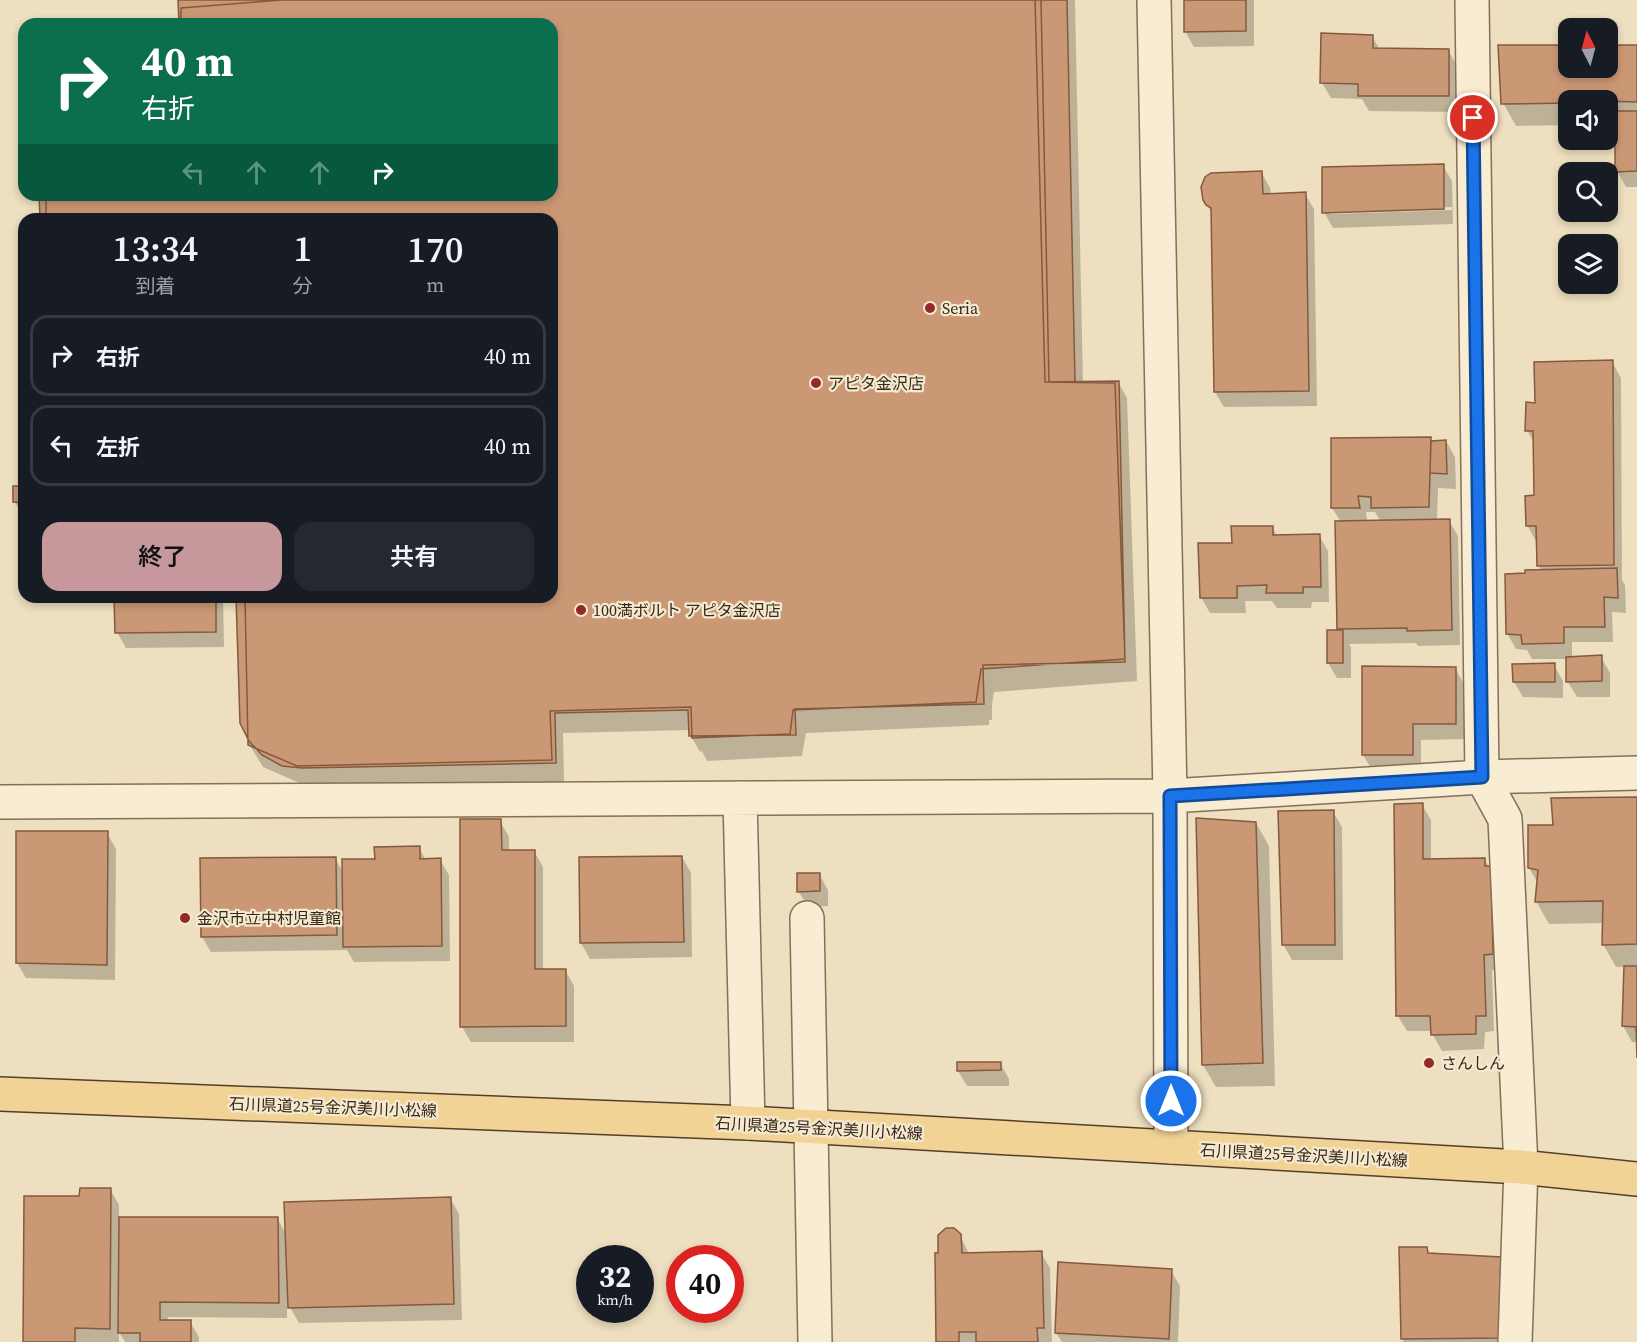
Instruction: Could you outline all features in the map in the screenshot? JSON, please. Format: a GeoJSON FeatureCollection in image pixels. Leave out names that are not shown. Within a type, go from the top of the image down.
{"type":"FeatureCollection","features":[{"type":"Feature","properties":{"kind":"main road","name":"石川県道25号金沢美川小松線"},"geometry":{"type":"LineString","coordinates":[[0,1094],[748,1123],[1521,1167],[1637,1179]]}},
{"type":"Feature","properties":{"kind":"street"},"geometry":{"type":"LineString","coordinates":[[1154,0],[1170,796],[1171,1148]]}},
{"type":"Feature","properties":{"kind":"street"},"geometry":{"type":"LineString","coordinates":[[1472,0],[1482,777],[1505,819],[1521,1167],[1515,1342]]}},
{"type":"Feature","properties":{"kind":"street"},"geometry":{"type":"LineString","coordinates":[[0,802],[1170,796],[1482,777],[1637,773]]}},
{"type":"Feature","properties":{"kind":"street"},"geometry":{"type":"LineString","coordinates":[[740,798],[748,1123]]}},
{"type":"Feature","properties":{"kind":"street"},"geometry":{"type":"LineString","coordinates":[[807,918],[815,1342]]}},
{"type":"Feature","properties":{"kind":"building","name":"アピタ金沢店"},"geometry":{"type":"Polygon","coordinates":[[[178,0],[1041,0],[1049,382],[1119,381],[1125,662],[983,665],[984,704],[795,709],[796,735],[689,736],[688,710],[555,713],[556,763],[302,768],[282,766],[262,755],[249,741],[240,723],[236,603],[558,603],[558,213],[40,213],[39,201],[558,201],[558,18],[179,18],[178,0]]]}},
{"type":"Feature","properties":{"kind":"building","name":"アピタ金沢店"},"geometry":{"type":"Polygon","coordinates":[[[281,0],[1035,0],[1045,382],[1115,383],[1125,659],[981,669],[976,702],[793,710],[790,734],[692,738],[691,707],[550,711],[552,760],[297,766],[248,745],[245,603],[558,603],[558,213],[46,213],[46,201],[558,201],[558,18],[181,18],[181,8],[281,0]]]}},
{"type":"Feature","properties":{"kind":"building"},"geometry":{"type":"Polygon","coordinates":[[[1041,0],[1067,0],[1075,382],[1049,382],[1041,0]]]}},
{"type":"Feature","properties":{"kind":"building"},"geometry":{"type":"Polygon","coordinates":[[[1184,0],[1246,0],[1246,31],[1184,32],[1184,0]]]}},
{"type":"Feature","properties":{"kind":"building"},"geometry":{"type":"Polygon","coordinates":[[[1321,33],[1373,35],[1373,48],[1449,49],[1449,96],[1358,96],[1358,84],[1320,83],[1321,33]]]}},
{"type":"Feature","properties":{"kind":"building"},"geometry":{"type":"Polygon","coordinates":[[[1498,45],[1558,45],[1558,78],[1618,78],[1618,45],[1637,45],[1637,102],[1618,101],[1618,90],[1558,90],[1558,103],[1501,104],[1498,45]]]}},
{"type":"Feature","properties":{"kind":"building"},"geometry":{"type":"Polygon","coordinates":[[[1618,111],[1637,111],[1637,171],[1618,172],[1618,162],[1615,162],[1615,150],[1618,150],[1618,111]]]}},
{"type":"Feature","properties":{"kind":"building"},"geometry":{"type":"Polygon","coordinates":[[[1444,164],[1444,209],[1322,213],[1322,167],[1444,164]]]}},
{"type":"Feature","properties":{"kind":"building"},"geometry":{"type":"Polygon","coordinates":[[[1262,171],[1263,194],[1306,192],[1309,391],[1214,392],[1211,208],[1203,200],[1201,187],[1205,177],[1211,173],[1262,171]]]}},
{"type":"Feature","properties":{"kind":"building"},"geometry":{"type":"Polygon","coordinates":[[[1613,360],[1614,565],[1537,566],[1536,526],[1526,526],[1525,496],[1534,495],[1533,431],[1525,431],[1526,402],[1535,403],[1534,362],[1613,360]]]}},
{"type":"Feature","properties":{"kind":"building"},"geometry":{"type":"Polygon","coordinates":[[[1431,437],[1429,507],[1371,508],[1371,497],[1358,496],[1360,508],[1331,508],[1331,438],[1431,437]]]}},
{"type":"Feature","properties":{"kind":"building"},"geometry":{"type":"Polygon","coordinates":[[[1446,440],[1447,474],[1430,473],[1431,441],[1446,440]]]}},
{"type":"Feature","properties":{"kind":"building"},"geometry":{"type":"Polygon","coordinates":[[[13,486],[18,486],[18,502],[13,502],[13,486]]]}},
{"type":"Feature","properties":{"kind":"building"},"geometry":{"type":"Polygon","coordinates":[[[1450,519],[1452,630],[1337,629],[1335,521],[1450,519]]]}},
{"type":"Feature","properties":{"kind":"building"},"geometry":{"type":"Polygon","coordinates":[[[1231,526],[1273,526],[1273,535],[1320,534],[1321,587],[1303,587],[1303,593],[1266,593],[1267,585],[1237,586],[1237,598],[1200,598],[1198,543],[1232,543],[1231,526]]]}},
{"type":"Feature","properties":{"kind":"building"},"geometry":{"type":"Polygon","coordinates":[[[1617,568],[1618,598],[1604,597],[1605,627],[1564,627],[1564,643],[1522,644],[1521,635],[1506,634],[1505,574],[1525,573],[1525,570],[1617,568]]]}},
{"type":"Feature","properties":{"kind":"building"},"geometry":{"type":"Polygon","coordinates":[[[114,603],[216,603],[216,632],[115,633],[114,603]]]}},
{"type":"Feature","properties":{"kind":"building"},"geometry":{"type":"Polygon","coordinates":[[[1327,630],[1343,630],[1343,663],[1327,663],[1327,630]]]}},
{"type":"Feature","properties":{"kind":"building"},"geometry":{"type":"Polygon","coordinates":[[[1602,655],[1602,681],[1566,682],[1566,657],[1602,655]]]}},
{"type":"Feature","properties":{"kind":"building"},"geometry":{"type":"Polygon","coordinates":[[[1555,663],[1555,682],[1513,682],[1512,664],[1555,663]]]}},
{"type":"Feature","properties":{"kind":"building"},"geometry":{"type":"Polygon","coordinates":[[[1362,666],[1456,667],[1456,724],[1413,724],[1413,755],[1362,755],[1362,666]]]}},
{"type":"Feature","properties":{"kind":"building"},"geometry":{"type":"Polygon","coordinates":[[[1637,797],[1637,944],[1602,945],[1603,901],[1535,902],[1538,870],[1528,868],[1528,825],[1553,825],[1551,798],[1637,797]]]}},
{"type":"Feature","properties":{"kind":"building"},"geometry":{"type":"Polygon","coordinates":[[[1423,803],[1423,859],[1485,858],[1485,866],[1491,866],[1493,954],[1484,955],[1486,1016],[1476,1016],[1476,1034],[1431,1035],[1430,1016],[1396,1016],[1394,804],[1423,803]]]}},
{"type":"Feature","properties":{"kind":"building"},"geometry":{"type":"Polygon","coordinates":[[[1334,810],[1335,945],[1282,945],[1278,811],[1334,810]]]}},
{"type":"Feature","properties":{"kind":"building"},"geometry":{"type":"Polygon","coordinates":[[[1196,818],[1256,822],[1263,1063],[1202,1065],[1196,818]]]}},
{"type":"Feature","properties":{"kind":"building"},"geometry":{"type":"Polygon","coordinates":[[[460,819],[501,819],[502,850],[535,850],[535,969],[566,969],[566,1026],[460,1027],[460,819]]]}},
{"type":"Feature","properties":{"kind":"building"},"geometry":{"type":"Polygon","coordinates":[[[16,831],[108,831],[107,965],[16,963],[16,831]]]}},
{"type":"Feature","properties":{"kind":"building"},"geometry":{"type":"Polygon","coordinates":[[[420,846],[420,859],[441,858],[442,946],[343,947],[342,859],[375,859],[374,847],[420,846]]]}},
{"type":"Feature","properties":{"kind":"building"},"geometry":{"type":"Polygon","coordinates":[[[682,856],[684,942],[580,943],[579,857],[682,856]]]}},
{"type":"Feature","properties":{"kind":"building"},"geometry":{"type":"Polygon","coordinates":[[[336,857],[337,935],[201,937],[200,858],[336,857]]]}},
{"type":"Feature","properties":{"kind":"building"},"geometry":{"type":"Polygon","coordinates":[[[336,857],[337,935],[201,937],[200,858],[336,857]]]}},
{"type":"Feature","properties":{"kind":"building"},"geometry":{"type":"Polygon","coordinates":[[[797,873],[820,873],[820,891],[797,892],[797,873]]]}},
{"type":"Feature","properties":{"kind":"building"},"geometry":{"type":"Polygon","coordinates":[[[1624,966],[1637,966],[1637,1058],[1636,1027],[1622,1026],[1624,966]]]}},
{"type":"Feature","properties":{"kind":"building"},"geometry":{"type":"Polygon","coordinates":[[[957,1062],[1001,1062],[1001,1070],[957,1071],[957,1062]]]}},
{"type":"Feature","properties":{"kind":"building"},"geometry":{"type":"Polygon","coordinates":[[[80,1188],[111,1188],[110,1329],[75,1328],[75,1342],[23,1342],[24,1196],[79,1196],[80,1188]]]}},
{"type":"Feature","properties":{"kind":"building"},"geometry":{"type":"Polygon","coordinates":[[[451,1197],[454,1304],[288,1308],[284,1202],[451,1197]]]}},
{"type":"Feature","properties":{"kind":"building"},"geometry":{"type":"Polygon","coordinates":[[[119,1217],[278,1217],[279,1303],[160,1302],[160,1320],[191,1320],[191,1342],[140,1342],[140,1333],[118,1333],[119,1217]]]}},
{"type":"Feature","properties":{"kind":"building"},"geometry":{"type":"Polygon","coordinates":[[[946,1228],[954,1228],[961,1234],[962,1253],[1042,1251],[1044,1328],[1037,1328],[1038,1342],[976,1342],[976,1332],[959,1332],[959,1342],[936,1342],[935,1253],[938,1253],[938,1235],[946,1228]]]}},
{"type":"Feature","properties":{"kind":"building"},"geometry":{"type":"Polygon","coordinates":[[[1399,1247],[1427,1247],[1428,1253],[1501,1257],[1503,1338],[1401,1339],[1399,1247]]]}},
{"type":"Feature","properties":{"kind":"building"},"geometry":{"type":"Polygon","coordinates":[[[1058,1262],[1172,1269],[1169,1339],[1055,1333],[1058,1262]]]}},
{"type":"Feature","properties":{"kind":"place","name":"Seria"},"geometry":{"type":"Point","coordinates":[930,308]}},
{"type":"Feature","properties":{"kind":"place","name":"アピタ金沢店"},"geometry":{"type":"Point","coordinates":[816,383]}},
{"type":"Feature","properties":{"kind":"place","name":"100満ボルト アピタ金沢店"},"geometry":{"type":"Point","coordinates":[581,610]}},
{"type":"Feature","properties":{"kind":"place","name":"金沢市立中村児童館"},"geometry":{"type":"Point","coordinates":[185,918]}},
{"type":"Feature","properties":{"kind":"place","name":"さんしん"},"geometry":{"type":"Point","coordinates":[1429,1063]}},
{"type":"Feature","properties":{"kind":"route"},"geometry":{"type":"LineString","coordinates":[[1171,1101],[1170,796],[1482,777],[1473,118]]}}]}
